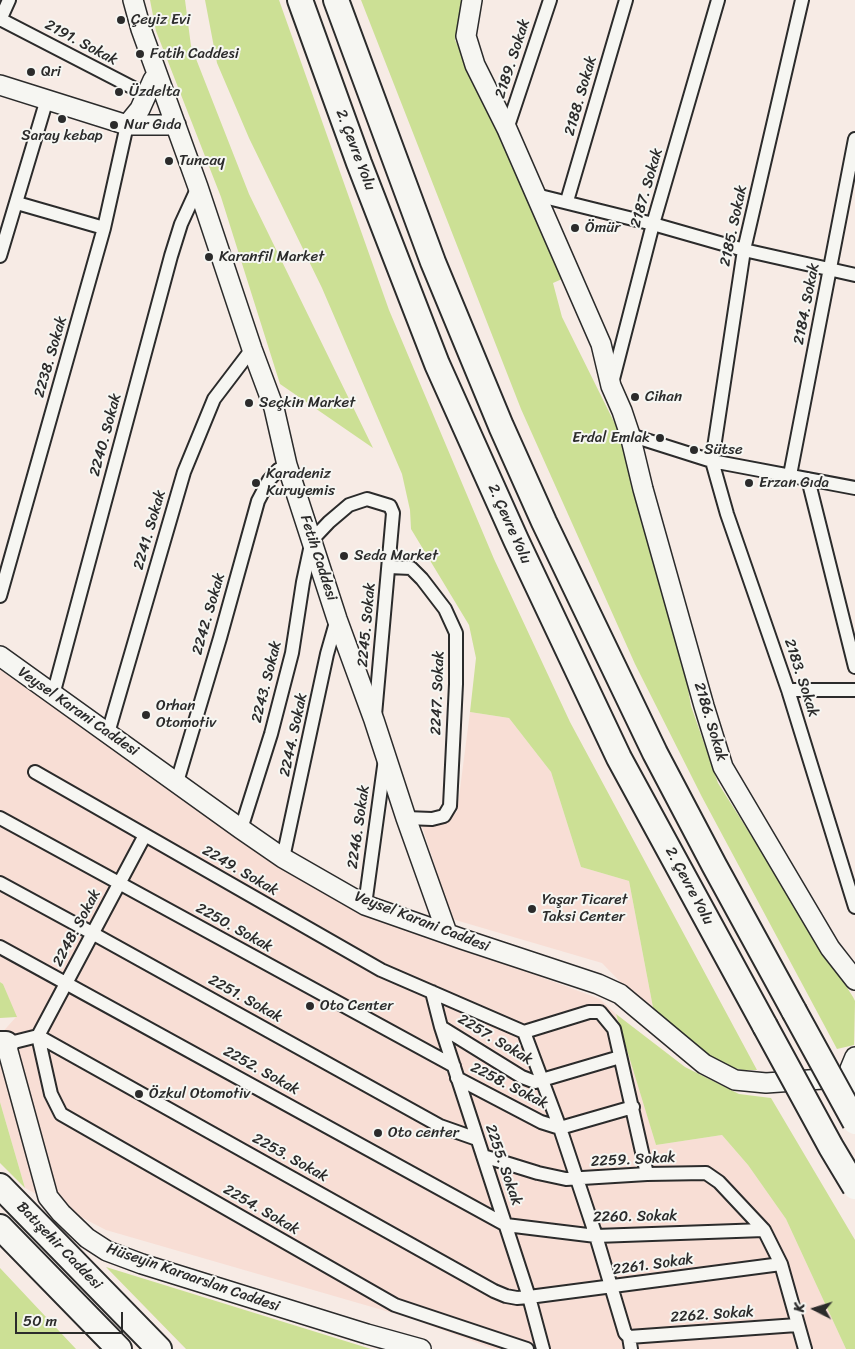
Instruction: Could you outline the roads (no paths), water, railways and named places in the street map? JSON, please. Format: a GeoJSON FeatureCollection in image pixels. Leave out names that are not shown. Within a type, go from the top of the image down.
{"type":"FeatureCollection","features":[{"type":"Feature","properties":{"kind":"highway","name":"2. Çevre Yolu"},"geometry":{"type":"LineString","coordinates":[[300,0],[359,163],[438,364],[516,540],[619,758],[855,1187]]}},
{"type":"Feature","properties":{"kind":"highway"},"geometry":{"type":"LineString","coordinates":[[336,0],[433,262],[501,426],[544,522],[650,744],[855,1122]]}},
{"type":"Feature","properties":{"kind":"highway","name":"Batışehir Caddesi"},"geometry":{"type":"LineString","coordinates":[[0,1186],[159,1349]]}},
{"type":"Feature","properties":{"kind":"highway","name":"Batışehir Caddesi"},"geometry":{"type":"LineString","coordinates":[[0,1227],[119,1349]]}},
{"type":"Feature","properties":{"kind":"main road","name":"Fetih Caddesi"},"geometry":{"type":"LineString","coordinates":[[133,0],[141,28],[274,408],[287,465],[337,619],[386,754],[406,818],[447,933]]}},
{"type":"Feature","properties":{"kind":"main road","name":"2186. Sokak"},"geometry":{"type":"LineString","coordinates":[[472,0],[466,36],[475,65],[507,129],[601,344],[611,386],[622,410],[630,435],[698,688],[723,767],[830,948],[855,980]]}},
{"type":"Feature","properties":{"kind":"main road"},"geometry":{"type":"LineString","coordinates":[[127,125],[140,108],[157,74]]}},
{"type":"Feature","properties":{"kind":"main road"},"geometry":{"type":"LineString","coordinates":[[0,85],[127,125],[176,125]]}},
{"type":"Feature","properties":{"kind":"main road","name":"Veysel Karani Caddesi"},"geometry":{"type":"LineString","coordinates":[[0,656],[283,858],[365,905],[598,984],[620,994],[704,1064],[735,1080],[766,1082],[853,1081]]}},
{"type":"Feature","properties":{"kind":"main road","name":"Hüseyin Karaarslan Caddesi"},"geometry":{"type":"LineString","coordinates":[[3,1044],[48,1197],[87,1238],[107,1251],[142,1264],[381,1343],[421,1349]]}},
{"type":"Feature","properties":{"kind":"main road"},"geometry":{"type":"LineString","coordinates":[[853,1081],[850,1069],[855,1057]]}},
{"type":"Feature","properties":{"kind":"street"},"geometry":{"type":"LineString","coordinates":[[0,19],[9,0]]}},
{"type":"Feature","properties":{"kind":"street","name":"2189. Sokak"},"geometry":{"type":"LineString","coordinates":[[507,129],[550,0]]}},
{"type":"Feature","properties":{"kind":"street","name":"2188. Sokak"},"geometry":{"type":"LineString","coordinates":[[567,201],[626,0]]}},
{"type":"Feature","properties":{"kind":"street","name":"2187. Sokak"},"geometry":{"type":"LineString","coordinates":[[611,386],[653,224],[718,0]]}},
{"type":"Feature","properties":{"kind":"street","name":"2185. Sokak"},"geometry":{"type":"LineString","coordinates":[[712,461],[744,250],[802,0]]}},
{"type":"Feature","properties":{"kind":"street","name":"2191. Sokak"},"geometry":{"type":"LineString","coordinates":[[0,19],[147,95]]}},
{"type":"Feature","properties":{"kind":"street"},"geometry":{"type":"LineString","coordinates":[[0,256],[48,99]]}},
{"type":"Feature","properties":{"kind":"street","name":"2238. Sokak"},"geometry":{"type":"LineString","coordinates":[[0,596],[104,228],[127,125]]}},
{"type":"Feature","properties":{"kind":"street","name":"2184. Sokak"},"geometry":{"type":"LineString","coordinates":[[790,475],[855,139]]}},
{"type":"Feature","properties":{"kind":"street","name":"2240. Sokak"},"geometry":{"type":"LineString","coordinates":[[53,695],[171,256],[181,224],[198,187]]}},
{"type":"Feature","properties":{"kind":"street"},"geometry":{"type":"LineString","coordinates":[[536,195],[567,201],[744,250],[855,275]]}},
{"type":"Feature","properties":{"kind":"street"},"geometry":{"type":"LineString","coordinates":[[17,203],[104,228]]}},
{"type":"Feature","properties":{"kind":"street","name":"2241. Sokak"},"geometry":{"type":"LineString","coordinates":[[108,733],[184,472],[214,399],[252,349]]}},
{"type":"Feature","properties":{"kind":"street"},"geometry":{"type":"LineString","coordinates":[[630,435],[712,461],[855,488]]}},
{"type":"Feature","properties":{"kind":"street","name":"2183. Sokak"},"geometry":{"type":"LineString","coordinates":[[712,461],[727,514],[788,690],[855,907]]}},
{"type":"Feature","properties":{"kind":"street","name":"2242. Sokak"},"geometry":{"type":"LineString","coordinates":[[177,782],[258,501],[269,480],[278,470],[287,465]]}},
{"type":"Feature","properties":{"kind":"street"},"geometry":{"type":"LineString","coordinates":[[808,479],[855,667]]}},
{"type":"Feature","properties":{"kind":"street","name":"2245. Sokak"},"geometry":{"type":"LineString","coordinates":[[312,540],[348,505],[366,499],[390,506],[393,513],[374,720]]}},
{"type":"Feature","properties":{"kind":"street","name":"2243. Sokak"},"geometry":{"type":"LineString","coordinates":[[241,829],[271,734],[292,653],[303,582],[312,540]]}},
{"type":"Feature","properties":{"kind":"street","name":"2247. Sokak"},"geometry":{"type":"LineString","coordinates":[[389,567],[410,568],[422,579],[445,610],[456,633],[456,684],[450,806],[444,816],[432,819],[406,818]]}},
{"type":"Feature","properties":{"kind":"street","name":"2244. Sokak"},"geometry":{"type":"LineString","coordinates":[[283,858],[327,654],[337,619]]}},
{"type":"Feature","properties":{"kind":"street"},"geometry":{"type":"LineString","coordinates":[[788,690],[855,690]]}},
{"type":"Feature","properties":{"kind":"street","name":"2246. Sokak"},"geometry":{"type":"LineString","coordinates":[[365,905],[386,754]]}},
{"type":"Feature","properties":{"kind":"street","name":"2249. Sokak"},"geometry":{"type":"LineString","coordinates":[[35,772],[381,970],[524,1032]]}},
{"type":"Feature","properties":{"kind":"street","name":"2250. Sokak"},"geometry":{"type":"LineString","coordinates":[[0,818],[456,1072]]}},
{"type":"Feature","properties":{"kind":"street","name":"2248. Sokak"},"geometry":{"type":"LineString","coordinates":[[38,1036],[145,834]]}},
{"type":"Feature","properties":{"kind":"street","name":"2251. Sokak"},"geometry":{"type":"LineString","coordinates":[[0,883],[440,1126],[477,1139]]}},
{"type":"Feature","properties":{"kind":"street","name":"2252. Sokak"},"geometry":{"type":"LineString","coordinates":[[0,946],[506,1225]]}},
{"type":"Feature","properties":{"kind":"street","name":"2255. Sokak"},"geometry":{"type":"LineString","coordinates":[[432,992],[441,1027],[529,1297],[542,1349]]}},
{"type":"Feature","properties":{"kind":"street"},"geometry":{"type":"LineString","coordinates":[[630,1343],[610,1287],[596,1236],[560,1128],[524,1032],[590,1012],[600,1012],[614,1029],[647,1174]]}},
{"type":"Feature","properties":{"kind":"street","name":"2257. Sokak"},"geometry":{"type":"LineString","coordinates":[[441,1027],[522,1077],[536,1082],[620,1057]]}},
{"type":"Feature","properties":{"kind":"street"},"geometry":{"type":"LineString","coordinates":[[3,1044],[38,1036]]}},
{"type":"Feature","properties":{"kind":"street","name":"2253. Sokak"},"geometry":{"type":"LineString","coordinates":[[38,1036],[494,1291],[517,1298],[529,1297]]}},
{"type":"Feature","properties":{"kind":"street","name":"2254. Sokak"},"geometry":{"type":"LineString","coordinates":[[38,1036],[51,1094],[61,1114],[395,1305],[527,1349]]}},
{"type":"Feature","properties":{"kind":"street","name":"2258. Sokak"},"geometry":{"type":"LineString","coordinates":[[456,1072],[541,1122],[560,1128]]}},
{"type":"Feature","properties":{"kind":"street"},"geometry":{"type":"LineString","coordinates":[[560,1128],[633,1107]]}},
{"type":"Feature","properties":{"kind":"street","name":"2259. Sokak"},"geometry":{"type":"LineString","coordinates":[[483,1156],[538,1173],[566,1179],[647,1174],[706,1173],[719,1182],[764,1230],[780,1264],[804,1349]]}},
{"type":"Feature","properties":{"kind":"street","name":"2260. Sokak"},"geometry":{"type":"LineString","coordinates":[[506,1225],[596,1236],[764,1230]]}},
{"type":"Feature","properties":{"kind":"street","name":"2261. Sokak"},"geometry":{"type":"LineString","coordinates":[[529,1297],[780,1264]]}},
{"type":"Feature","properties":{"kind":"street","name":"2262. Sokak"},"geometry":{"type":"LineString","coordinates":[[630,1343],[797,1325]]}},
{"type":"Feature","properties":{"kind":"place","name":"Çeyiz Evi"},"geometry":{"type":"Point","coordinates":[121,20]}},
{"type":"Feature","properties":{"kind":"place","name":"Fatih Caddesi"},"geometry":{"type":"Point","coordinates":[140,54]}},
{"type":"Feature","properties":{"kind":"place","name":"Qri"},"geometry":{"type":"Point","coordinates":[31,72]}},
{"type":"Feature","properties":{"kind":"place","name":"Üzdelta"},"geometry":{"type":"Point","coordinates":[119,92]}},
{"type":"Feature","properties":{"kind":"place","name":"Saray kebap"},"geometry":{"type":"Point","coordinates":[62,119]}},
{"type":"Feature","properties":{"kind":"place","name":"Nur Gıda"},"geometry":{"type":"Point","coordinates":[114,125]}},
{"type":"Feature","properties":{"kind":"place","name":"Tuncay"},"geometry":{"type":"Point","coordinates":[169,161]}},
{"type":"Feature","properties":{"kind":"place","name":"Ömür"},"geometry":{"type":"Point","coordinates":[575,228]}},
{"type":"Feature","properties":{"kind":"place","name":"Karanfil Market"},"geometry":{"type":"Point","coordinates":[209,257]}},
{"type":"Feature","properties":{"kind":"place","name":"Cihan"},"geometry":{"type":"Point","coordinates":[635,397]}},
{"type":"Feature","properties":{"kind":"place","name":"Seçkin Market"},"geometry":{"type":"Point","coordinates":[249,403]}},
{"type":"Feature","properties":{"kind":"place","name":"Erdal Emlak"},"geometry":{"type":"Point","coordinates":[660,438]}},
{"type":"Feature","properties":{"kind":"place","name":"Sütse"},"geometry":{"type":"Point","coordinates":[694,450]}},
{"type":"Feature","properties":{"kind":"place","name":"Karadeniz Kuruyemis"},"geometry":{"type":"Point","coordinates":[256,483]}},
{"type":"Feature","properties":{"kind":"place","name":"Erzan Gıda"},"geometry":{"type":"Point","coordinates":[749,483]}},
{"type":"Feature","properties":{"kind":"place","name":"Seda Market"},"geometry":{"type":"Point","coordinates":[344,556]}},
{"type":"Feature","properties":{"kind":"place","name":"Orhan Otomotiv"},"geometry":{"type":"Point","coordinates":[146,715]}},
{"type":"Feature","properties":{"kind":"place","name":"Yaşar Ticaret Taksi Center"},"geometry":{"type":"Point","coordinates":[532,909]}},
{"type":"Feature","properties":{"kind":"place","name":"Oto Center"},"geometry":{"type":"Point","coordinates":[310,1006]}},
{"type":"Feature","properties":{"kind":"place","name":"Özkul Otomotiv"},"geometry":{"type":"Point","coordinates":[139,1094]}},
{"type":"Feature","properties":{"kind":"place","name":"Oto center"},"geometry":{"type":"Point","coordinates":[378,1133]}}]}
